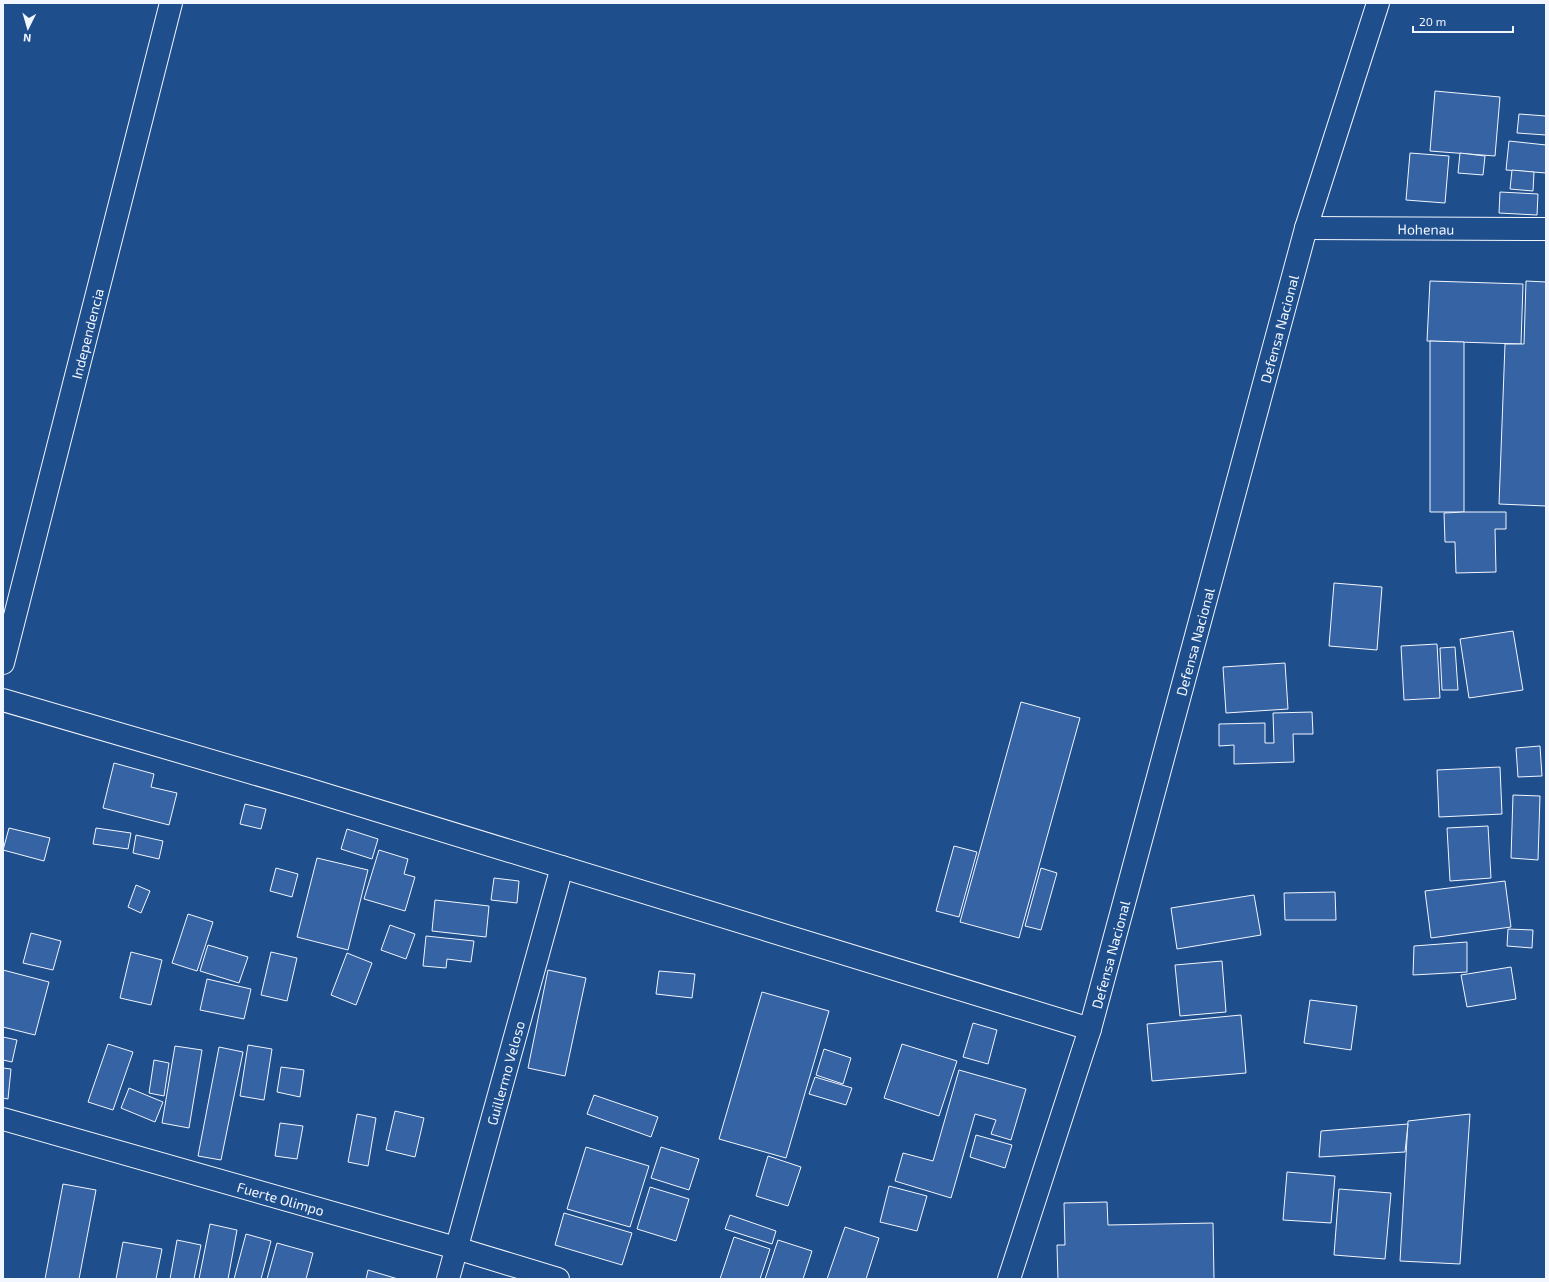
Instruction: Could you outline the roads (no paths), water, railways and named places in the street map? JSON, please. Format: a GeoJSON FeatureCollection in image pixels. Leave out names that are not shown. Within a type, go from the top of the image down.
{"type":"FeatureCollection","features":[{"type":"Feature","properties":{"kind":"street","name":"Independencia"},"geometry":{"type":"LineString","coordinates":[[3,663],[171,3]]}},
{"type":"Feature","properties":{"kind":"street","name":"Defensa Nacional"},"geometry":{"type":"LineString","coordinates":[[1009,1279],[1090,1030],[1306,228],[1378,3]]}},
{"type":"Feature","properties":{"kind":"street","name":"Hohenau"},"geometry":{"type":"LineString","coordinates":[[1306,228],[1546,229]]}},
{"type":"Feature","properties":{"kind":"street"},"geometry":{"type":"LineString","coordinates":[[3,700],[304,788],[562,866],[1090,1030]]}},
{"type":"Feature","properties":{"kind":"street","name":"Guillermo Veloso"},"geometry":{"type":"LineString","coordinates":[[448,1279],[562,866]]}},
{"type":"Feature","properties":{"kind":"street","name":"Fuerte Olimpo"},"geometry":{"type":"LineString","coordinates":[[3,1119],[456,1248],[558,1279]]}}]}
